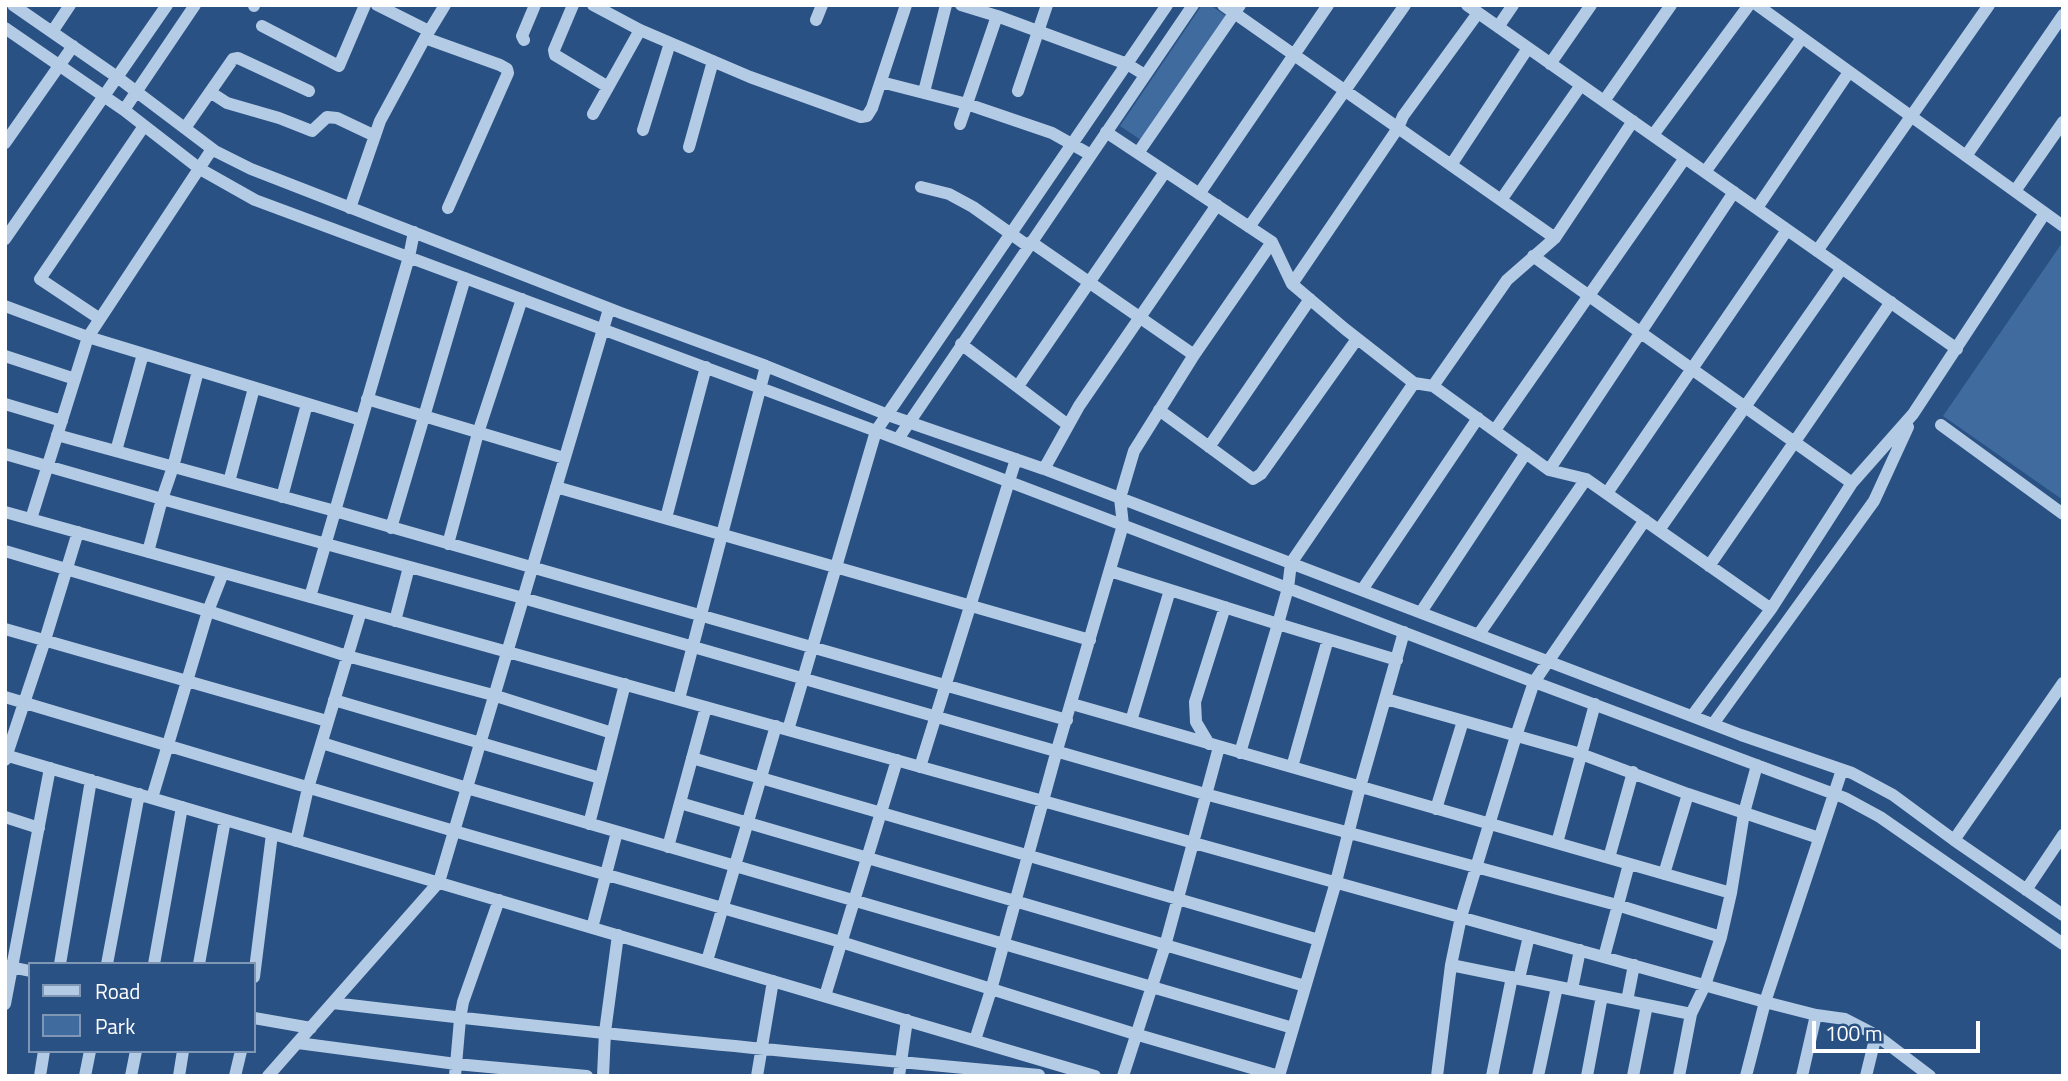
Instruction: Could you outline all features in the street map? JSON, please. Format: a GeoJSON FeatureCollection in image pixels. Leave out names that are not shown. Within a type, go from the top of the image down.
{"type":"FeatureCollection","features":[{"type":"Feature","properties":{"kind":"street"},"geometry":{"type":"LineString","coordinates":[[13,5],[117,77],[212,149],[251,169],[888,415],[1016,458],[1713,724],[1842,770],[1893,795],[2063,915]]}},
{"type":"Feature","properties":{"kind":"street"},"geometry":{"type":"LineString","coordinates":[[52,32],[70,5]]}},
{"type":"Feature","properties":{"kind":"street"},"geometry":{"type":"LineString","coordinates":[[5,239],[167,5]]}},
{"type":"Feature","properties":{"kind":"street"},"geometry":{"type":"LineString","coordinates":[[124,110],[195,5]]}},
{"type":"Feature","properties":{"kind":"street"},"geometry":{"type":"LineString","coordinates":[[262,26],[339,66],[365,5]]}},
{"type":"Feature","properties":{"kind":"street"},"geometry":{"type":"LineString","coordinates":[[377,5],[427,34],[507,69],[508,73],[448,208]]}},
{"type":"Feature","properties":{"kind":"street"},"geometry":{"type":"LineString","coordinates":[[351,208],[380,121],[445,5]]}},
{"type":"Feature","properties":{"kind":"street"},"geometry":{"type":"LineString","coordinates":[[524,40],[522,36],[536,5]]}},
{"type":"Feature","properties":{"kind":"street"},"geometry":{"type":"LineString","coordinates":[[573,5],[554,50],[555,55],[608,86]]}},
{"type":"Feature","properties":{"kind":"street"},"geometry":{"type":"LineString","coordinates":[[593,5],[640,30],[750,77],[861,117],[867,116],[872,108],[906,5]]}},
{"type":"Feature","properties":{"kind":"street"},"geometry":{"type":"LineString","coordinates":[[816,19],[822,5]]}},
{"type":"Feature","properties":{"kind":"street"},"geometry":{"type":"LineString","coordinates":[[924,92],[946,5]]}},
{"type":"Feature","properties":{"kind":"street"},"geometry":{"type":"LineString","coordinates":[[961,5],[994,12],[1039,32],[1127,64],[1145,75]]}},
{"type":"Feature","properties":{"kind":"street"},"geometry":{"type":"LineString","coordinates":[[1018,91],[1047,5]]}},
{"type":"Feature","properties":{"kind":"street"},"geometry":{"type":"LineString","coordinates":[[707,961],[746,824],[762,777],[803,678],[876,431],[1167,5]]}},
{"type":"Feature","properties":{"kind":"street"},"geometry":{"type":"LineString","coordinates":[[898,439],[1193,5]]}},
{"type":"Feature","properties":{"kind":"street"},"geometry":{"type":"LineString","coordinates":[[1223,5],[1237,9],[1294,55],[1555,238]]}},
{"type":"Feature","properties":{"kind":"street"},"geometry":{"type":"LineString","coordinates":[[1199,194],[1328,5]]}},
{"type":"Feature","properties":{"kind":"street"},"geometry":{"type":"LineString","coordinates":[[1249,227],[1405,5]]}},
{"type":"Feature","properties":{"kind":"street"},"geometry":{"type":"LineString","coordinates":[[1467,5],[1957,349]]}},
{"type":"Feature","properties":{"kind":"street"},"geometry":{"type":"LineString","coordinates":[[1498,27],[1513,5]]}},
{"type":"Feature","properties":{"kind":"street"},"geometry":{"type":"LineString","coordinates":[[1550,64],[1591,5]]}},
{"type":"Feature","properties":{"kind":"street"},"geometry":{"type":"LineString","coordinates":[[1604,101],[1671,5]]}},
{"type":"Feature","properties":{"kind":"street"},"geometry":{"type":"LineString","coordinates":[[1653,135],[1749,5]]}},
{"type":"Feature","properties":{"kind":"street"},"geometry":{"type":"LineString","coordinates":[[1757,5],[2063,226]]}},
{"type":"Feature","properties":{"kind":"street"},"geometry":{"type":"LineString","coordinates":[[1817,251],[1989,5]]}},
{"type":"Feature","properties":{"kind":"street"},"geometry":{"type":"LineString","coordinates":[[1966,156],[2063,14],[2051,5]]}},
{"type":"Feature","properties":{"kind":"street"},"geometry":{"type":"LineString","coordinates":[[1138,153],[1237,9]]}},
{"type":"Feature","properties":{"kind":"street"},"geometry":{"type":"LineString","coordinates":[[960,124],[994,12]]}},
{"type":"Feature","properties":{"kind":"street"},"geometry":{"type":"LineString","coordinates":[[1292,284],[1398,128],[1403,116],[1478,13]]}},
{"type":"Feature","properties":{"kind":"street"},"geometry":{"type":"LineString","coordinates":[[593,114],[640,30]]}},
{"type":"Feature","properties":{"kind":"street"},"geometry":{"type":"LineString","coordinates":[[7,32],[124,110],[200,169],[255,201],[898,439],[1594,705],[1835,794],[1880,817],[2063,944]]}},
{"type":"Feature","properties":{"kind":"street"},"geometry":{"type":"LineString","coordinates":[[1705,172],[1802,38]]}},
{"type":"Feature","properties":{"kind":"street"},"geometry":{"type":"LineString","coordinates":[[643,130],[670,43]]}},
{"type":"Feature","properties":{"kind":"street"},"geometry":{"type":"LineString","coordinates":[[5,143],[73,46]]}},
{"type":"Feature","properties":{"kind":"street"},"geometry":{"type":"LineString","coordinates":[[1451,165],[1528,48]]}},
{"type":"Feature","properties":{"kind":"street"},"geometry":{"type":"LineString","coordinates":[[185,128],[233,59],[238,58],[309,90]]}},
{"type":"Feature","properties":{"kind":"street"},"geometry":{"type":"LineString","coordinates":[[690,147],[713,61]]}},
{"type":"Feature","properties":{"kind":"street"},"geometry":{"type":"LineString","coordinates":[[1757,208],[1849,72]]}},
{"type":"Feature","properties":{"kind":"street"},"geometry":{"type":"LineString","coordinates":[[881,82],[967,104],[1052,133],[1091,155]]}},
{"type":"Feature","properties":{"kind":"street"},"geometry":{"type":"LineString","coordinates":[[1501,200],[1581,85]]}},
{"type":"Feature","properties":{"kind":"street"},"geometry":{"type":"LineString","coordinates":[[210,92],[227,103],[312,131],[327,117],[337,118],[375,136]]}},
{"type":"Feature","properties":{"kind":"street"},"geometry":{"type":"LineString","coordinates":[[1433,386],[1507,280],[1555,238],[1633,121]]}},
{"type":"Feature","properties":{"kind":"street"},"geometry":{"type":"LineString","coordinates":[[2015,191],[2063,122]]}},
{"type":"Feature","properties":{"kind":"street"},"geometry":{"type":"LineString","coordinates":[[100,319],[40,279],[144,126]]}},
{"type":"Feature","properties":{"kind":"street"},"geometry":{"type":"LineString","coordinates":[[1106,132],[1272,242],[1292,284],[1414,383],[1433,386],[1549,470],[1586,479],[1771,608]]}},
{"type":"Feature","properties":{"kind":"street"},"geometry":{"type":"LineString","coordinates":[[31,519],[88,337],[212,149]]}},
{"type":"Feature","properties":{"kind":"street"},"geometry":{"type":"LineString","coordinates":[[1495,430],[1685,158]]}},
{"type":"Feature","properties":{"kind":"street"},"geometry":{"type":"LineString","coordinates":[[1018,386],[1165,172]]}},
{"type":"Feature","properties":{"kind":"street"},"geometry":{"type":"LineString","coordinates":[[921,187],[949,194],[973,207],[1194,355]]}},
{"type":"Feature","properties":{"kind":"street"},"geometry":{"type":"LineString","coordinates":[[1549,470],[1734,192]]}},
{"type":"Feature","properties":{"kind":"street"},"geometry":{"type":"LineString","coordinates":[[1045,469],[1068,425],[1217,205]]}},
{"type":"Feature","properties":{"kind":"street"},"geometry":{"type":"LineString","coordinates":[[1692,716],[1771,608],[1852,483],[1913,414],[2045,213]]}},
{"type":"Feature","properties":{"kind":"street"},"geometry":{"type":"LineString","coordinates":[[1607,493],[1787,230]]}},
{"type":"Feature","properties":{"kind":"street"},"geometry":{"type":"LineString","coordinates":[[310,597],[414,232]]}},
{"type":"Feature","properties":{"kind":"street"},"geometry":{"type":"LineString","coordinates":[[975,1040],[1123,525],[1120,498],[1134,451],[1194,355],[1272,242]]}},
{"type":"Feature","properties":{"kind":"street"},"geometry":{"type":"LineString","coordinates":[[1534,256],[1852,483]]}},
{"type":"Feature","properties":{"kind":"street"},"geometry":{"type":"LineString","coordinates":[[1659,530],[1842,268]]}},
{"type":"Feature","properties":{"kind":"street"},"geometry":{"type":"LineString","coordinates":[[391,528],[465,278]]}},
{"type":"Feature","properties":{"kind":"street"},"geometry":{"type":"LineString","coordinates":[[448,544],[478,433],[522,299]]}},
{"type":"Feature","properties":{"kind":"street"},"geometry":{"type":"LineString","coordinates":[[1209,447],[1310,299]]}},
{"type":"Feature","properties":{"kind":"street"},"geometry":{"type":"LineString","coordinates":[[1709,566],[1891,302]]}},
{"type":"Feature","properties":{"kind":"street"},"geometry":{"type":"LineString","coordinates":[[5,306],[88,337],[361,421]]}},
{"type":"Feature","properties":{"kind":"street"},"geometry":{"type":"LineString","coordinates":[[268,1076],[439,883],[609,309]]}},
{"type":"Feature","properties":{"kind":"street"},"geometry":{"type":"LineString","coordinates":[[1159,411],[1253,479],[1261,474],[1357,339]]}},
{"type":"Feature","properties":{"kind":"street"},"geometry":{"type":"LineString","coordinates":[[961,344],[1068,425]]}},
{"type":"Feature","properties":{"kind":"street"},"geometry":{"type":"LineString","coordinates":[[116,451],[143,354]]}},
{"type":"Feature","properties":{"kind":"street"},"geometry":{"type":"LineString","coordinates":[[5,356],[75,379]]}},
{"type":"Feature","properties":{"kind":"street"},"geometry":{"type":"LineString","coordinates":[[679,699],[766,366]]}},
{"type":"Feature","properties":{"kind":"street"},"geometry":{"type":"LineString","coordinates":[[666,518],[706,367]]}},
{"type":"Feature","properties":{"kind":"street"},"geometry":{"type":"LineString","coordinates":[[148,552],[198,371]]}},
{"type":"Feature","properties":{"kind":"street"},"geometry":{"type":"LineString","coordinates":[[1240,753],[1288,588],[1291,563],[1414,383]]}},
{"type":"Feature","properties":{"kind":"street"},"geometry":{"type":"LineString","coordinates":[[229,482],[254,388]]}},
{"type":"Feature","properties":{"kind":"street"},"geometry":{"type":"LineString","coordinates":[[367,399],[565,458]]}},
{"type":"Feature","properties":{"kind":"street"},"geometry":{"type":"LineString","coordinates":[[5,404],[62,421]]}},
{"type":"Feature","properties":{"kind":"street"},"geometry":{"type":"LineString","coordinates":[[282,497],[307,404]]}},
{"type":"Feature","properties":{"kind":"street"},"geometry":{"type":"LineString","coordinates":[[1713,724],[1874,501],[1913,414]]}},
{"type":"Feature","properties":{"kind":"street"},"geometry":{"type":"LineString","coordinates":[[1362,590],[1478,418]]}},
{"type":"Feature","properties":{"kind":"street"},"geometry":{"type":"LineString","coordinates":[[1941,425],[2063,514]]}},
{"type":"Feature","properties":{"kind":"street"},"geometry":{"type":"LineString","coordinates":[[57,435],[335,511],[1067,720]]}},
{"type":"Feature","properties":{"kind":"street"},"geometry":{"type":"LineString","coordinates":[[1421,612],[1526,453]]}},
{"type":"Feature","properties":{"kind":"street"},"geometry":{"type":"LineString","coordinates":[[5,454],[936,715],[1205,794],[1616,905],[1721,937]]}},
{"type":"Feature","properties":{"kind":"street"},"geometry":{"type":"LineString","coordinates":[[920,766],[1016,458]]}},
{"type":"Feature","properties":{"kind":"street"},"geometry":{"type":"LineString","coordinates":[[1479,634],[1586,479]]}},
{"type":"Feature","properties":{"kind":"street"},"geometry":{"type":"LineString","coordinates":[[556,487],[1090,639]]}},
{"type":"Feature","properties":{"kind":"street"},"geometry":{"type":"LineString","coordinates":[[5,512],[1765,1002],[1844,1019],[1876,1035],[1930,1076]]}},
{"type":"Feature","properties":{"kind":"street"},"geometry":{"type":"LineString","coordinates":[[1437,1076],[1451,965],[1461,917],[1534,682],[1645,520]]}},
{"type":"Feature","properties":{"kind":"street"},"geometry":{"type":"LineString","coordinates":[[78,532],[6,757],[92,780],[1095,1076]]}},
{"type":"Feature","properties":{"kind":"street"},"geometry":{"type":"LineString","coordinates":[[5,551],[208,611],[347,656],[494,695],[612,733]]}},
{"type":"Feature","properties":{"kind":"street"},"geometry":{"type":"LineString","coordinates":[[396,621],[409,567]]}},
{"type":"Feature","properties":{"kind":"street"},"geometry":{"type":"LineString","coordinates":[[1110,571],[1396,660]]}},
{"type":"Feature","properties":{"kind":"street"},"geometry":{"type":"LineString","coordinates":[[152,798],[208,611],[223,573]]}},
{"type":"Feature","properties":{"kind":"street"},"geometry":{"type":"LineString","coordinates":[[1131,721],[1170,590]]}},
{"type":"Feature","properties":{"kind":"street"},"geometry":{"type":"LineString","coordinates":[[1123,1076],[1165,946],[1205,794],[1214,745],[1196,722],[1195,702],[1225,607]]}},
{"type":"Feature","properties":{"kind":"street"},"geometry":{"type":"LineString","coordinates":[[296,841],[308,788],[361,611]]}},
{"type":"Feature","properties":{"kind":"street"},"geometry":{"type":"LineString","coordinates":[[5,629],[327,721]]}},
{"type":"Feature","properties":{"kind":"street"},"geometry":{"type":"LineString","coordinates":[[5,698],[841,942],[1279,1076],[1336,882],[1347,833],[1404,632]]}},
{"type":"Feature","properties":{"kind":"street"},"geometry":{"type":"LineString","coordinates":[[1292,768],[1328,639]]}},
{"type":"Feature","properties":{"kind":"street"},"geometry":{"type":"LineString","coordinates":[[589,824],[625,684]]}},
{"type":"Feature","properties":{"kind":"street"},"geometry":{"type":"LineString","coordinates":[[1954,840],[2062,685]]}},
{"type":"Feature","properties":{"kind":"street"},"geometry":{"type":"LineString","coordinates":[[1386,699],[1581,754],[1688,794],[1819,838]]}},
{"type":"Feature","properties":{"kind":"street"},"geometry":{"type":"LineString","coordinates":[[334,700],[600,778]]}},
{"type":"Feature","properties":{"kind":"street"},"geometry":{"type":"LineString","coordinates":[[1072,704],[1731,893]]}},
{"type":"Feature","properties":{"kind":"street"},"geometry":{"type":"LineString","coordinates":[[1557,843],[1594,705]]}},
{"type":"Feature","properties":{"kind":"street"},"geometry":{"type":"LineString","coordinates":[[668,847],[706,707]]}},
{"type":"Feature","properties":{"kind":"street"},"geometry":{"type":"LineString","coordinates":[[1436,809],[1463,721]]}},
{"type":"Feature","properties":{"kind":"street"},"geometry":{"type":"LineString","coordinates":[[321,743],[589,824],[1293,1028]]}},
{"type":"Feature","properties":{"kind":"street"},"geometry":{"type":"LineString","coordinates":[[692,758],[1319,940]]}},
{"type":"Feature","properties":{"kind":"street"},"geometry":{"type":"LineString","coordinates":[[825,996],[897,760]]}},
{"type":"Feature","properties":{"kind":"street"},"geometry":{"type":"LineString","coordinates":[[1679,1076],[1690,1014],[1705,985],[1721,937],[1744,813],[1757,765]]}},
{"type":"Feature","properties":{"kind":"street"},"geometry":{"type":"LineString","coordinates":[[5,1004],[9,967],[50,768]]}},
{"type":"Feature","properties":{"kind":"street"},"geometry":{"type":"LineString","coordinates":[[1746,1076],[1765,1002],[1842,770]]}},
{"type":"Feature","properties":{"kind":"street"},"geometry":{"type":"LineString","coordinates":[[1609,858],[1633,772]]}},
{"type":"Feature","properties":{"kind":"street"},"geometry":{"type":"LineString","coordinates":[[60,962],[92,780]]}},
{"type":"Feature","properties":{"kind":"street"},"geometry":{"type":"LineString","coordinates":[[107,962],[139,794]]}},
{"type":"Feature","properties":{"kind":"street"},"geometry":{"type":"LineString","coordinates":[[1664,874],[1688,794]]}},
{"type":"Feature","properties":{"kind":"street"},"geometry":{"type":"LineString","coordinates":[[680,803],[1305,986]]}},
{"type":"Feature","properties":{"kind":"street"},"geometry":{"type":"LineString","coordinates":[[154,962],[182,807]]}},
{"type":"Feature","properties":{"kind":"street"},"geometry":{"type":"LineString","coordinates":[[5,817],[39,828]]}},
{"type":"Feature","properties":{"kind":"street"},"geometry":{"type":"LineString","coordinates":[[199,962],[225,820]]}},
{"type":"Feature","properties":{"kind":"street"},"geometry":{"type":"LineString","coordinates":[[592,928],[617,832]]}},
{"type":"Feature","properties":{"kind":"street"},"geometry":{"type":"LineString","coordinates":[[256,962],[272,834]]}},
{"type":"Feature","properties":{"kind":"street"},"geometry":{"type":"LineString","coordinates":[[2026,890],[2063,835]]}},
{"type":"Feature","properties":{"kind":"street"},"geometry":{"type":"LineString","coordinates":[[1604,957],[1629,864]]}},
{"type":"Feature","properties":{"kind":"street"},"geometry":{"type":"LineString","coordinates":[[456,1070],[463,1002],[499,900]]}},
{"type":"Feature","properties":{"kind":"street"},"geometry":{"type":"LineString","coordinates":[[603,1076],[605,1032],[618,935]]}},
{"type":"Feature","properties":{"kind":"street"},"geometry":{"type":"LineString","coordinates":[[1492,1076],[1529,936]]}},
{"type":"Feature","properties":{"kind":"street"},"geometry":{"type":"LineString","coordinates":[[1572,989],[1580,950]]}},
{"type":"Feature","properties":{"kind":"street"},"geometry":{"type":"LineString","coordinates":[[1451,965],[1690,1014]]}},
{"type":"Feature","properties":{"kind":"street"},"geometry":{"type":"LineString","coordinates":[[1627,1001],[1634,965]]}},
{"type":"Feature","properties":{"kind":"street"},"geometry":{"type":"LineString","coordinates":[[9,967],[28,971]]}},
{"type":"Feature","properties":{"kind":"street"},"geometry":{"type":"LineString","coordinates":[[757,1076],[773,981]]}},
{"type":"Feature","properties":{"kind":"street"},"geometry":{"type":"LineString","coordinates":[[1538,1076],[1557,987]]}},
{"type":"Feature","properties":{"kind":"street"},"geometry":{"type":"LineString","coordinates":[[1587,1076],[1602,996]]}},
{"type":"Feature","properties":{"kind":"street"},"geometry":{"type":"LineString","coordinates":[[333,1003],[761,1049],[1039,1075],[1042,1061]]}},
{"type":"Feature","properties":{"kind":"street"},"geometry":{"type":"LineString","coordinates":[[1633,1076],[1647,1005]]}},
{"type":"Feature","properties":{"kind":"street"},"geometry":{"type":"LineString","coordinates":[[1802,1076],[1816,1015]]}},
{"type":"Feature","properties":{"kind":"street"},"geometry":{"type":"LineString","coordinates":[[256,1018],[311,1028]]}},
{"type":"Feature","properties":{"kind":"street"},"geometry":{"type":"LineString","coordinates":[[899,1076],[906,1020]]}},
{"type":"Feature","properties":{"kind":"street"},"geometry":{"type":"LineString","coordinates":[[1866,1076],[1876,1035]]}},
{"type":"Feature","properties":{"kind":"street"},"geometry":{"type":"LineString","coordinates":[[298,1043],[456,1070],[587,1076]]}},
{"type":"Feature","properties":{"kind":"street"},"geometry":{"type":"LineString","coordinates":[[40,1076],[44,1053]]}},
{"type":"Feature","properties":{"kind":"street"},"geometry":{"type":"LineString","coordinates":[[85,1076],[90,1053]]}},
{"type":"Feature","properties":{"kind":"street"},"geometry":{"type":"LineString","coordinates":[[131,1076],[136,1053]]}},
{"type":"Feature","properties":{"kind":"street"},"geometry":{"type":"LineString","coordinates":[[179,1076],[183,1053]]}},
{"type":"Feature","properties":{"kind":"street"},"geometry":{"type":"LineString","coordinates":[[235,1076],[241,1053]]}},
{"type":"Feature","properties":{"kind":"green space"},"geometry":{"type":"Polygon","coordinates":[[[1202,5],[1210,5],[1226,16],[1141,140],[1120,126],[1202,5]]]}},
{"type":"Feature","properties":{"kind":"green space"},"geometry":{"type":"Polygon","coordinates":[[[2063,244],[2063,500],[1943,416],[2063,244]]]}}]}
